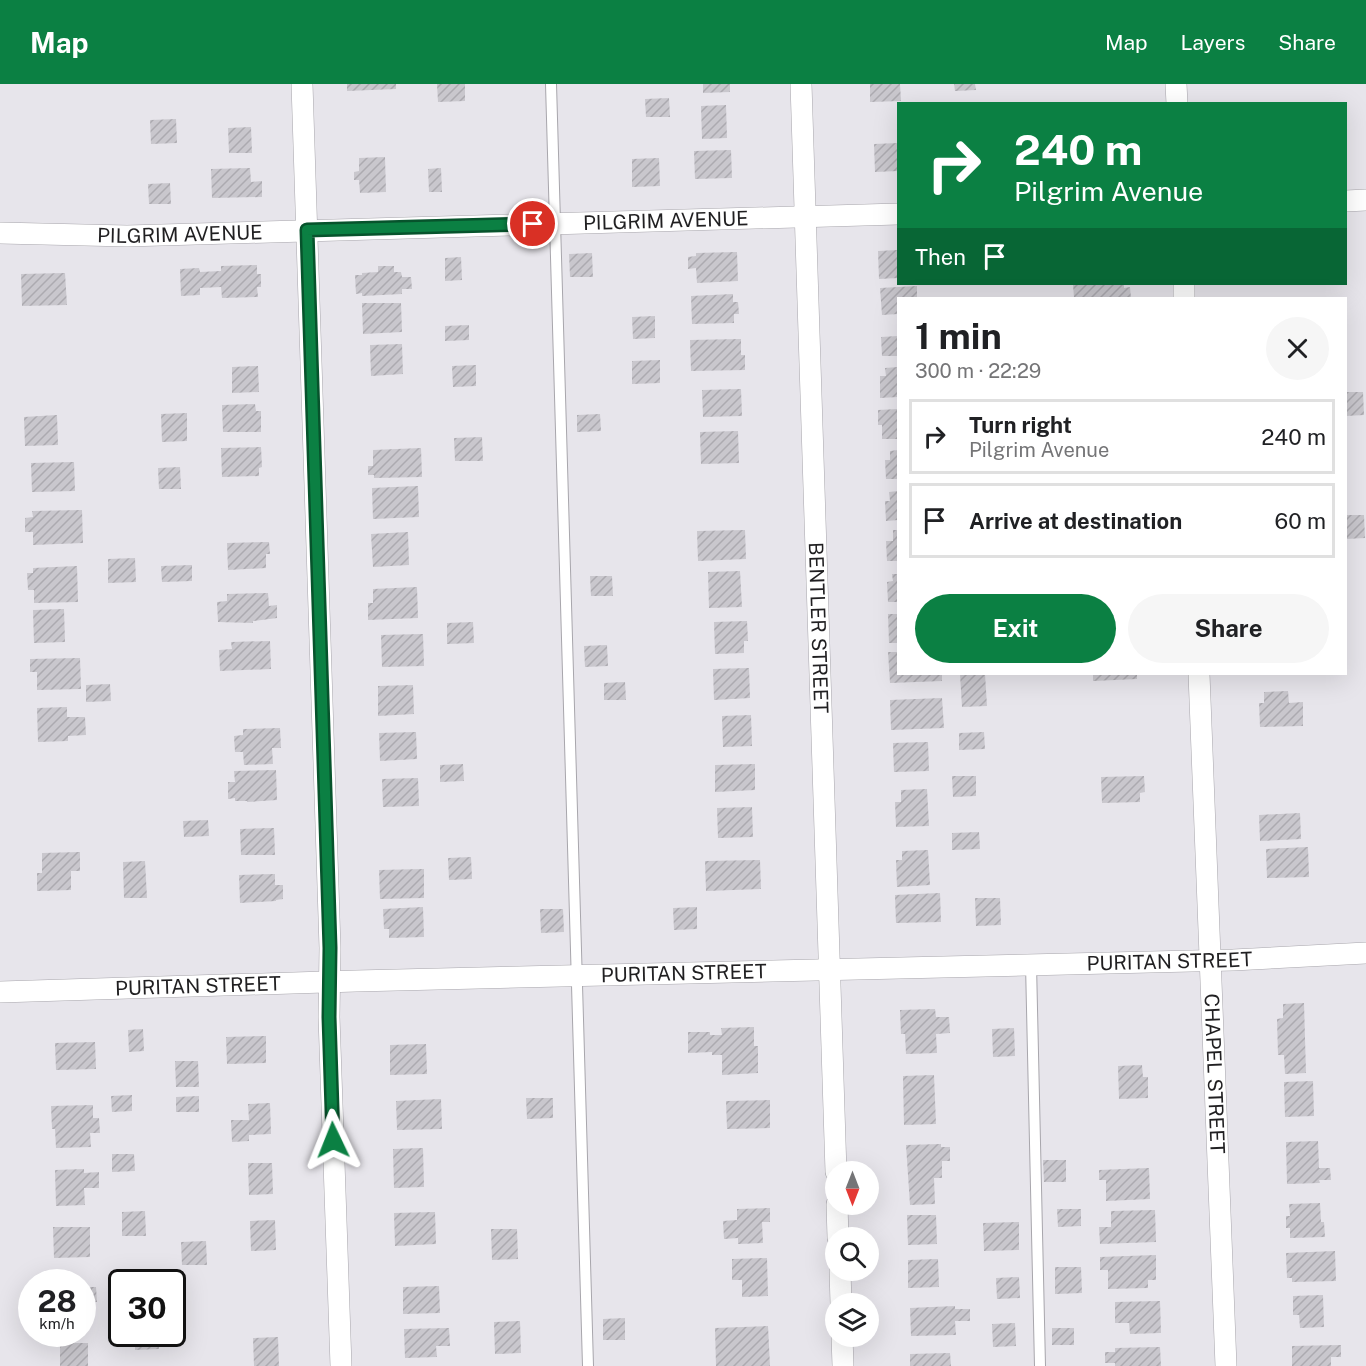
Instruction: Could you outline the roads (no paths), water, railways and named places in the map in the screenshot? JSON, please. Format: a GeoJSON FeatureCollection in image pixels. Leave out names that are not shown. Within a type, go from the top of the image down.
{"type":"FeatureCollection","features":[{"type":"Feature","properties":{"kind":"street"},"geometry":{"type":"LineString","coordinates":[[302,84],[341,1366]]}},
{"type":"Feature","properties":{"kind":"street","name":"BENTLER STREET"},"geometry":{"type":"LineString","coordinates":[[801,84],[836,1161]]}},
{"type":"Feature","properties":{"kind":"street"},"geometry":{"type":"LineString","coordinates":[[1176,84],[1177,102]]}},
{"type":"Feature","properties":{"kind":"street"},"geometry":{"type":"LineString","coordinates":[[1347,201],[1366,200]]}},
{"type":"Feature","properties":{"kind":"street","name":"PILGRIM AVENUE"},"geometry":{"type":"LineString","coordinates":[[0,233],[127,236],[897,214]]}},
{"type":"Feature","properties":{"kind":"street","name":"CHAPEL STREET"},"geometry":{"type":"LineString","coordinates":[[1199,675],[1226,1366]]}},
{"type":"Feature","properties":{"kind":"street","name":"PURITAN STREET"},"geometry":{"type":"LineString","coordinates":[[0,992],[1210,960],[1366,953]]}},
{"type":"Feature","properties":{"kind":"street"},"geometry":{"type":"LineString","coordinates":[[842,1347],[843,1366]]}},
{"type":"Feature","properties":{"kind":"lane"},"geometry":{"type":"LineString","coordinates":[[550,84],[588,1366]]}},
{"type":"Feature","properties":{"kind":"lane"},"geometry":{"type":"LineString","coordinates":[[1031,964],[1040,1366]]}}]}
